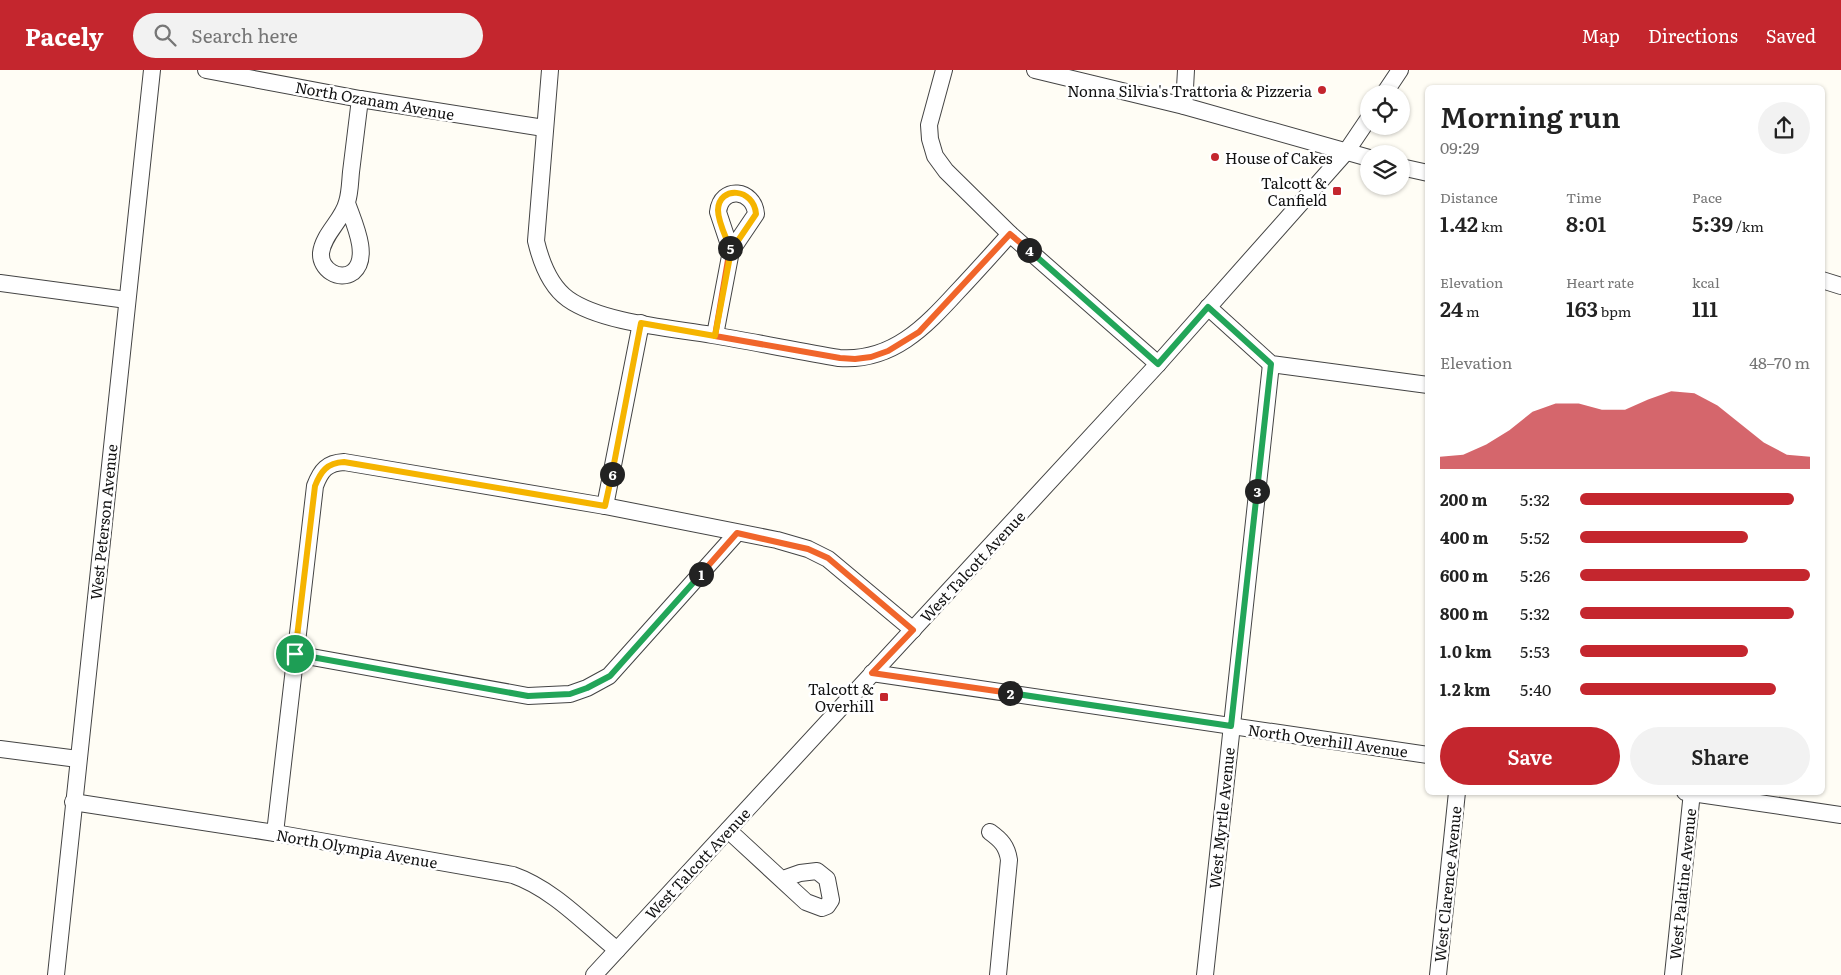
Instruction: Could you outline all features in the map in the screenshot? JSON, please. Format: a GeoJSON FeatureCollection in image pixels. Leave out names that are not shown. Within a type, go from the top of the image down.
{"type":"FeatureCollection","features":[{"type":"Feature","properties":{"kind":"street","name":"West Peterson Avenue"},"geometry":{"type":"LineString","coordinates":[[56,975],[152,70]]}},
{"type":"Feature","properties":{"kind":"street","name":"North Ozanam Avenue"},"geometry":{"type":"LineString","coordinates":[[206,70],[360,99],[544,128]]}},
{"type":"Feature","properties":{"kind":"street"},"geometry":{"type":"LineString","coordinates":[[550,70],[536,241],[541,262],[553,283],[567,298],[581,307],[641,323],[840,358],[855,359],[879,354],[904,342],[919,332],[1010,234]]}},
{"type":"Feature","properties":{"kind":"street"},"geometry":{"type":"LineString","coordinates":[[944,70],[929,125],[930,139],[935,156],[946,171],[1010,234],[1158,364]]}},
{"type":"Feature","properties":{"kind":"street"},"geometry":{"type":"LineString","coordinates":[[1035,70],[1184,106],[1360,156]]}},
{"type":"Feature","properties":{"kind":"street"},"geometry":{"type":"LineString","coordinates":[[1184,106],[1186,70]]}},
{"type":"Feature","properties":{"kind":"street"},"geometry":{"type":"LineString","coordinates":[[1390,85],[1400,70]]}},
{"type":"Feature","properties":{"kind":"street"},"geometry":{"type":"LineString","coordinates":[[347,203],[360,99]]}},
{"type":"Feature","properties":{"kind":"street","name":"West Talcott Avenue"},"geometry":{"type":"LineString","coordinates":[[594,975],[1158,364],[1346,152],[1360,131]]}},
{"type":"Feature","properties":{"kind":"street"},"geometry":{"type":"LineString","coordinates":[[1410,169],[1425,173]]}},
{"type":"Feature","properties":{"kind":"street"},"geometry":{"type":"LineString","coordinates":[[715,336],[731,251]]}},
{"type":"Feature","properties":{"kind":"street"},"geometry":{"type":"LineString","coordinates":[[1825,281],[1841,286]]}},
{"type":"Feature","properties":{"kind":"street"},"geometry":{"type":"LineString","coordinates":[[0,283],[127,300]]}},
{"type":"Feature","properties":{"kind":"street"},"geometry":{"type":"LineString","coordinates":[[1208,307],[1271,364],[1425,385]]}},
{"type":"Feature","properties":{"kind":"street"},"geometry":{"type":"LineString","coordinates":[[605,506],[641,323]]}},
{"type":"Feature","properties":{"kind":"street","name":"West Myrtle Avenue"},"geometry":{"type":"LineString","coordinates":[[1205,975],[1271,364]]}},
{"type":"Feature","properties":{"kind":"street"},"geometry":{"type":"LineString","coordinates":[[275,833],[315,486],[325,467],[334,462],[344,462],[605,506],[808,549],[828,558],[913,630]]}},
{"type":"Feature","properties":{"kind":"street"},"geometry":{"type":"LineString","coordinates":[[295,654],[528,696],[570,694],[587,688],[610,676],[737,533]]}},
{"type":"Feature","properties":{"kind":"street","name":"North Overhill Avenue"},"geometry":{"type":"LineString","coordinates":[[872,673],[1425,755]]}},
{"type":"Feature","properties":{"kind":"street"},"geometry":{"type":"LineString","coordinates":[[0,749],[78,760]]}},
{"type":"Feature","properties":{"kind":"street","name":"West Clarence Avenue"},"geometry":{"type":"LineString","coordinates":[[1438,975],[1457,795]]}},
{"type":"Feature","properties":{"kind":"street","name":"West Palatine Avenue"},"geometry":{"type":"LineString","coordinates":[[1673,975],[1690,795]]}},
{"type":"Feature","properties":{"kind":"street"},"geometry":{"type":"LineString","coordinates":[[1704,795],[1841,815]]}},
{"type":"Feature","properties":{"kind":"street","name":"North Olympia Avenue"},"geometry":{"type":"LineString","coordinates":[[73,802],[275,833],[513,875],[530,881],[545,890],[617,950]]}},
{"type":"Feature","properties":{"kind":"street"},"geometry":{"type":"LineString","coordinates":[[728,830],[783,880]]}},
{"type":"Feature","properties":{"kind":"street"},"geometry":{"type":"LineString","coordinates":[[990,832],[1002,841],[1007,849],[1009,860],[998,975]]}},
{"type":"Feature","properties":{"kind":"place","name":"Nonna Silvia's Trattoria & Pizzeria"},"geometry":{"type":"Point","coordinates":[1322,90]}},
{"type":"Feature","properties":{"kind":"place","name":"House of Cakes"},"geometry":{"type":"Point","coordinates":[1215,157]}},
{"type":"Feature","properties":{"kind":"place","name":"Talcott & Canfield"},"geometry":{"type":"Point","coordinates":[1337,191]}},
{"type":"Feature","properties":{"kind":"place","name":"Talcott & Overhill"},"geometry":{"type":"Point","coordinates":[884,697]}},
{"type":"Feature","properties":{"kind":"route"},"geometry":{"type":"LineString","coordinates":[[295,654],[315,486],[325,467],[334,462],[344,462],[605,506],[641,323],[715,336],[723,293],[731,251],[756,214],[749,197],[737,192],[731,193],[722,200],[718,212],[731,251],[715,336],[840,358],[871,357],[888,351],[919,332],[1010,234],[1158,364],[1208,307],[1271,364],[1231,726],[872,673],[913,630],[828,558],[808,549],[776,540],[737,533],[610,676],[587,688],[570,694],[528,696],[295,654]]}}]}
